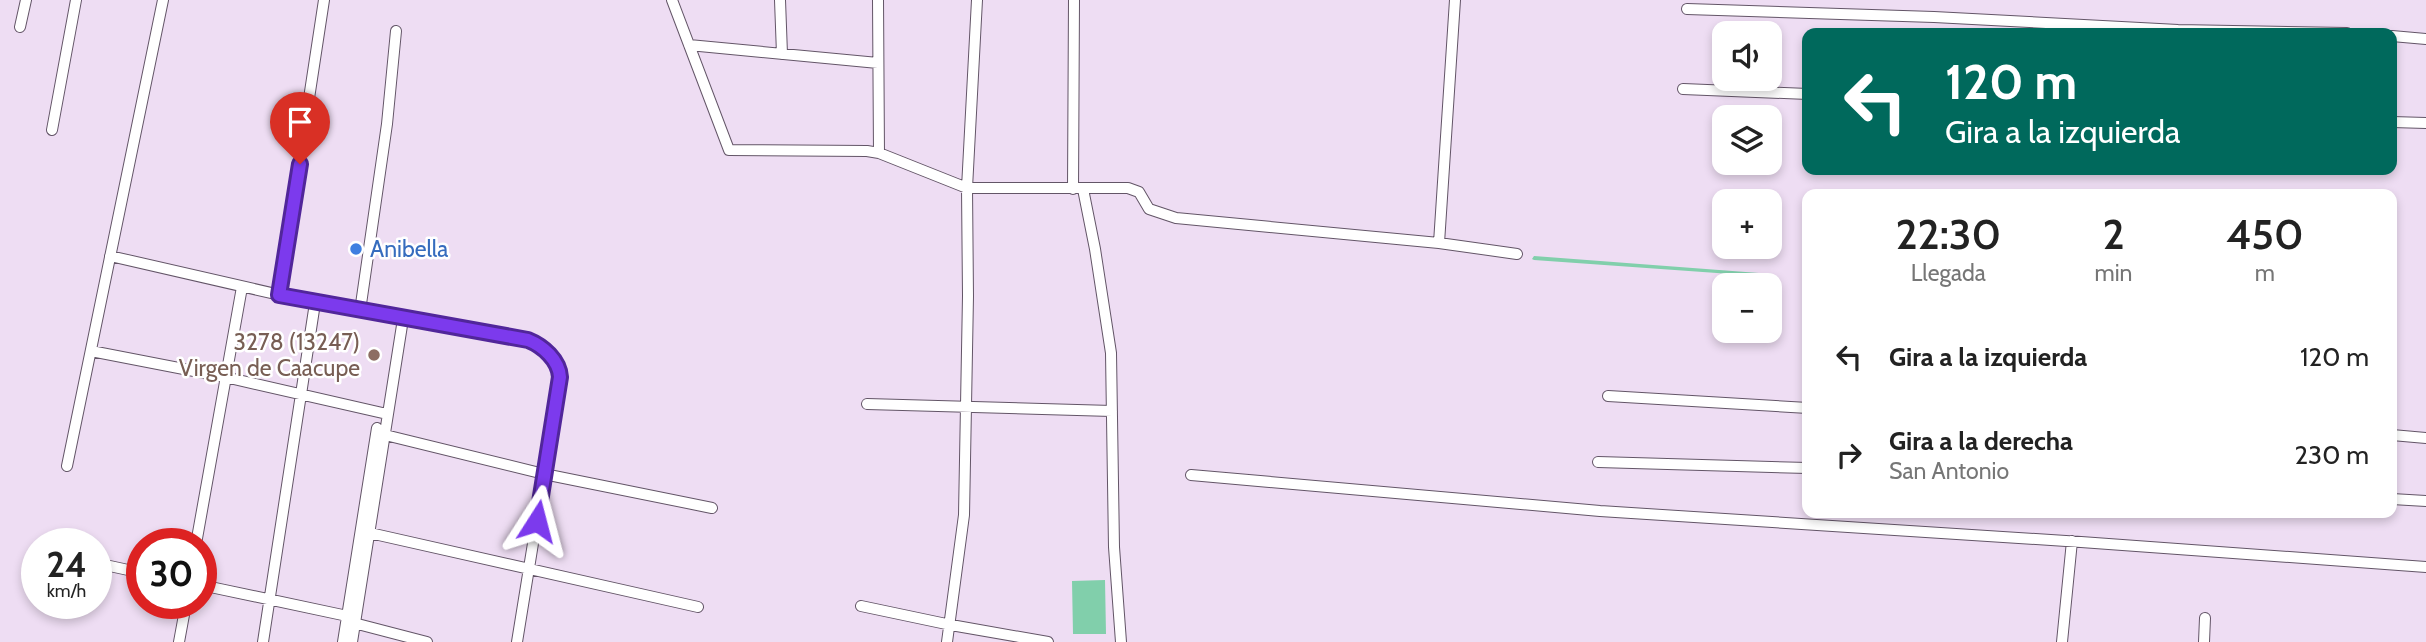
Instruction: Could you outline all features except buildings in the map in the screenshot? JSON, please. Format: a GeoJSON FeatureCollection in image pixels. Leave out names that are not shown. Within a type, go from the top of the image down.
{"type":"FeatureCollection","features":[{"type":"Feature","properties":{"kind":"street"},"geometry":{"type":"LineString","coordinates":[[20,27],[26,0]]}},
{"type":"Feature","properties":{"kind":"street"},"geometry":{"type":"LineString","coordinates":[[52,130],[76,0]]}},
{"type":"Feature","properties":{"kind":"street"},"geometry":{"type":"LineString","coordinates":[[67,466],[163,0]]}},
{"type":"Feature","properties":{"kind":"street"},"geometry":{"type":"LineString","coordinates":[[279,295],[324,0]]}},
{"type":"Feature","properties":{"kind":"street"},"geometry":{"type":"LineString","coordinates":[[672,0],[729,150],[867,151],[967,188],[1128,188],[1136,191],[1149,209],[1176,218],[1439,243],[1517,254]]}},
{"type":"Feature","properties":{"kind":"street"},"geometry":{"type":"LineString","coordinates":[[780,0],[782,54]]}},
{"type":"Feature","properties":{"kind":"street"},"geometry":{"type":"LineString","coordinates":[[878,0],[878,153]]}},
{"type":"Feature","properties":{"kind":"street"},"geometry":{"type":"LineString","coordinates":[[947,642],[964,516],[967,188],[977,0]]}},
{"type":"Feature","properties":{"kind":"street"},"geometry":{"type":"LineString","coordinates":[[1074,0],[1078,189],[1095,249],[1111,353],[1114,547],[1121,642]]}},
{"type":"Feature","properties":{"kind":"street"},"geometry":{"type":"LineString","coordinates":[[1439,243],[1455,0]]}},
{"type":"Feature","properties":{"kind":"street"},"geometry":{"type":"LineString","coordinates":[[1687,9],[1934,17],[2140,28]]}},
{"type":"Feature","properties":{"kind":"street"},"geometry":{"type":"LineString","coordinates":[[360,311],[387,124],[396,31]]}},
{"type":"Feature","properties":{"kind":"street"},"geometry":{"type":"LineString","coordinates":[[2397,37],[2426,39]]}},
{"type":"Feature","properties":{"kind":"street"},"geometry":{"type":"LineString","coordinates":[[689,46],[878,63]]}},
{"type":"Feature","properties":{"kind":"street"},"geometry":{"type":"LineString","coordinates":[[1683,89],[1802,94]]}},
{"type":"Feature","properties":{"kind":"street"},"geometry":{"type":"LineString","coordinates":[[2397,122],[2426,123]]}},
{"type":"Feature","properties":{"kind":"street"},"geometry":{"type":"LineString","coordinates":[[110,256],[315,303],[528,340],[535,342],[553,359],[558,365],[560,377],[517,642]]}},
{"type":"Feature","properties":{"kind":"street"},"geometry":{"type":"LineString","coordinates":[[199,528],[242,287]]}},
{"type":"Feature","properties":{"kind":"street"},"geometry":{"type":"LineString","coordinates":[[263,642],[315,303]]}},
{"type":"Feature","properties":{"kind":"street"},"geometry":{"type":"LineString","coordinates":[[343,642],[351,619],[403,319]]}},
{"type":"Feature","properties":{"kind":"street"},"geometry":{"type":"LineString","coordinates":[[91,351],[225,377],[387,417]]}},
{"type":"Feature","properties":{"kind":"street"},"geometry":{"type":"LineString","coordinates":[[1608,396],[1802,408]]}},
{"type":"Feature","properties":{"kind":"street"},"geometry":{"type":"LineString","coordinates":[[867,404],[1112,411]]}},
{"type":"Feature","properties":{"kind":"street"},"geometry":{"type":"LineString","coordinates":[[381,434],[544,474],[712,508]]}},
{"type":"Feature","properties":{"kind":"street"},"geometry":{"type":"LineString","coordinates":[[2397,435],[2426,438]]}},
{"type":"Feature","properties":{"kind":"street"},"geometry":{"type":"LineString","coordinates":[[1598,462],[1802,468]]}},
{"type":"Feature","properties":{"kind":"street"},"geometry":{"type":"LineString","coordinates":[[1191,475],[1611,512],[2072,541],[2426,567]]}},
{"type":"Feature","properties":{"kind":"street"},"geometry":{"type":"LineString","coordinates":[[2397,499],[2426,501]]}},
{"type":"Feature","properties":{"kind":"street"},"geometry":{"type":"LineString","coordinates":[[365,532],[698,607]]}},
{"type":"Feature","properties":{"kind":"street"},"geometry":{"type":"LineString","coordinates":[[2062,642],[2072,541]]}},
{"type":"Feature","properties":{"kind":"street"},"geometry":{"type":"LineString","coordinates":[[217,589],[351,619],[427,642]]}},
{"type":"Feature","properties":{"kind":"street"},"geometry":{"type":"LineString","coordinates":[[860,606],[1048,642]]}},
{"type":"Feature","properties":{"kind":"street"},"geometry":{"type":"LineString","coordinates":[[2204,642],[2205,618]]}},
{"type":"Feature","properties":{"kind":"street"},"geometry":{"type":"LineString","coordinates":[[179,642],[183,619]]}},
{"type":"Feature","properties":{"kind":"street"},"geometry":{"type":"LineString","coordinates":[[351,619],[352,642]]}},
{"type":"Feature","properties":{"kind":"green space"},"geometry":{"type":"Polygon","coordinates":[[[1534,256],[1759,273],[1717,273],[1532,259],[1534,256]]]}},
{"type":"Feature","properties":{"kind":"green space"},"geometry":{"type":"Polygon","coordinates":[[[1105,580],[1106,634],[1073,634],[1072,581],[1105,580]]]}},
{"type":"Feature","properties":{"kind":"place","name":"Anibella"},"geometry":{"type":"Point","coordinates":[356,249]}},
{"type":"Feature","properties":{"kind":"place","name":"3278 (13247) Virgen de Caacupe"},"geometry":{"type":"Point","coordinates":[374,355]}},
{"type":"Feature","properties":{"kind":"route"},"geometry":{"type":"LineString","coordinates":[[300,164],[279,295],[465,330],[517,337],[535,342],[558,365],[560,377],[537,521]]}}]}
